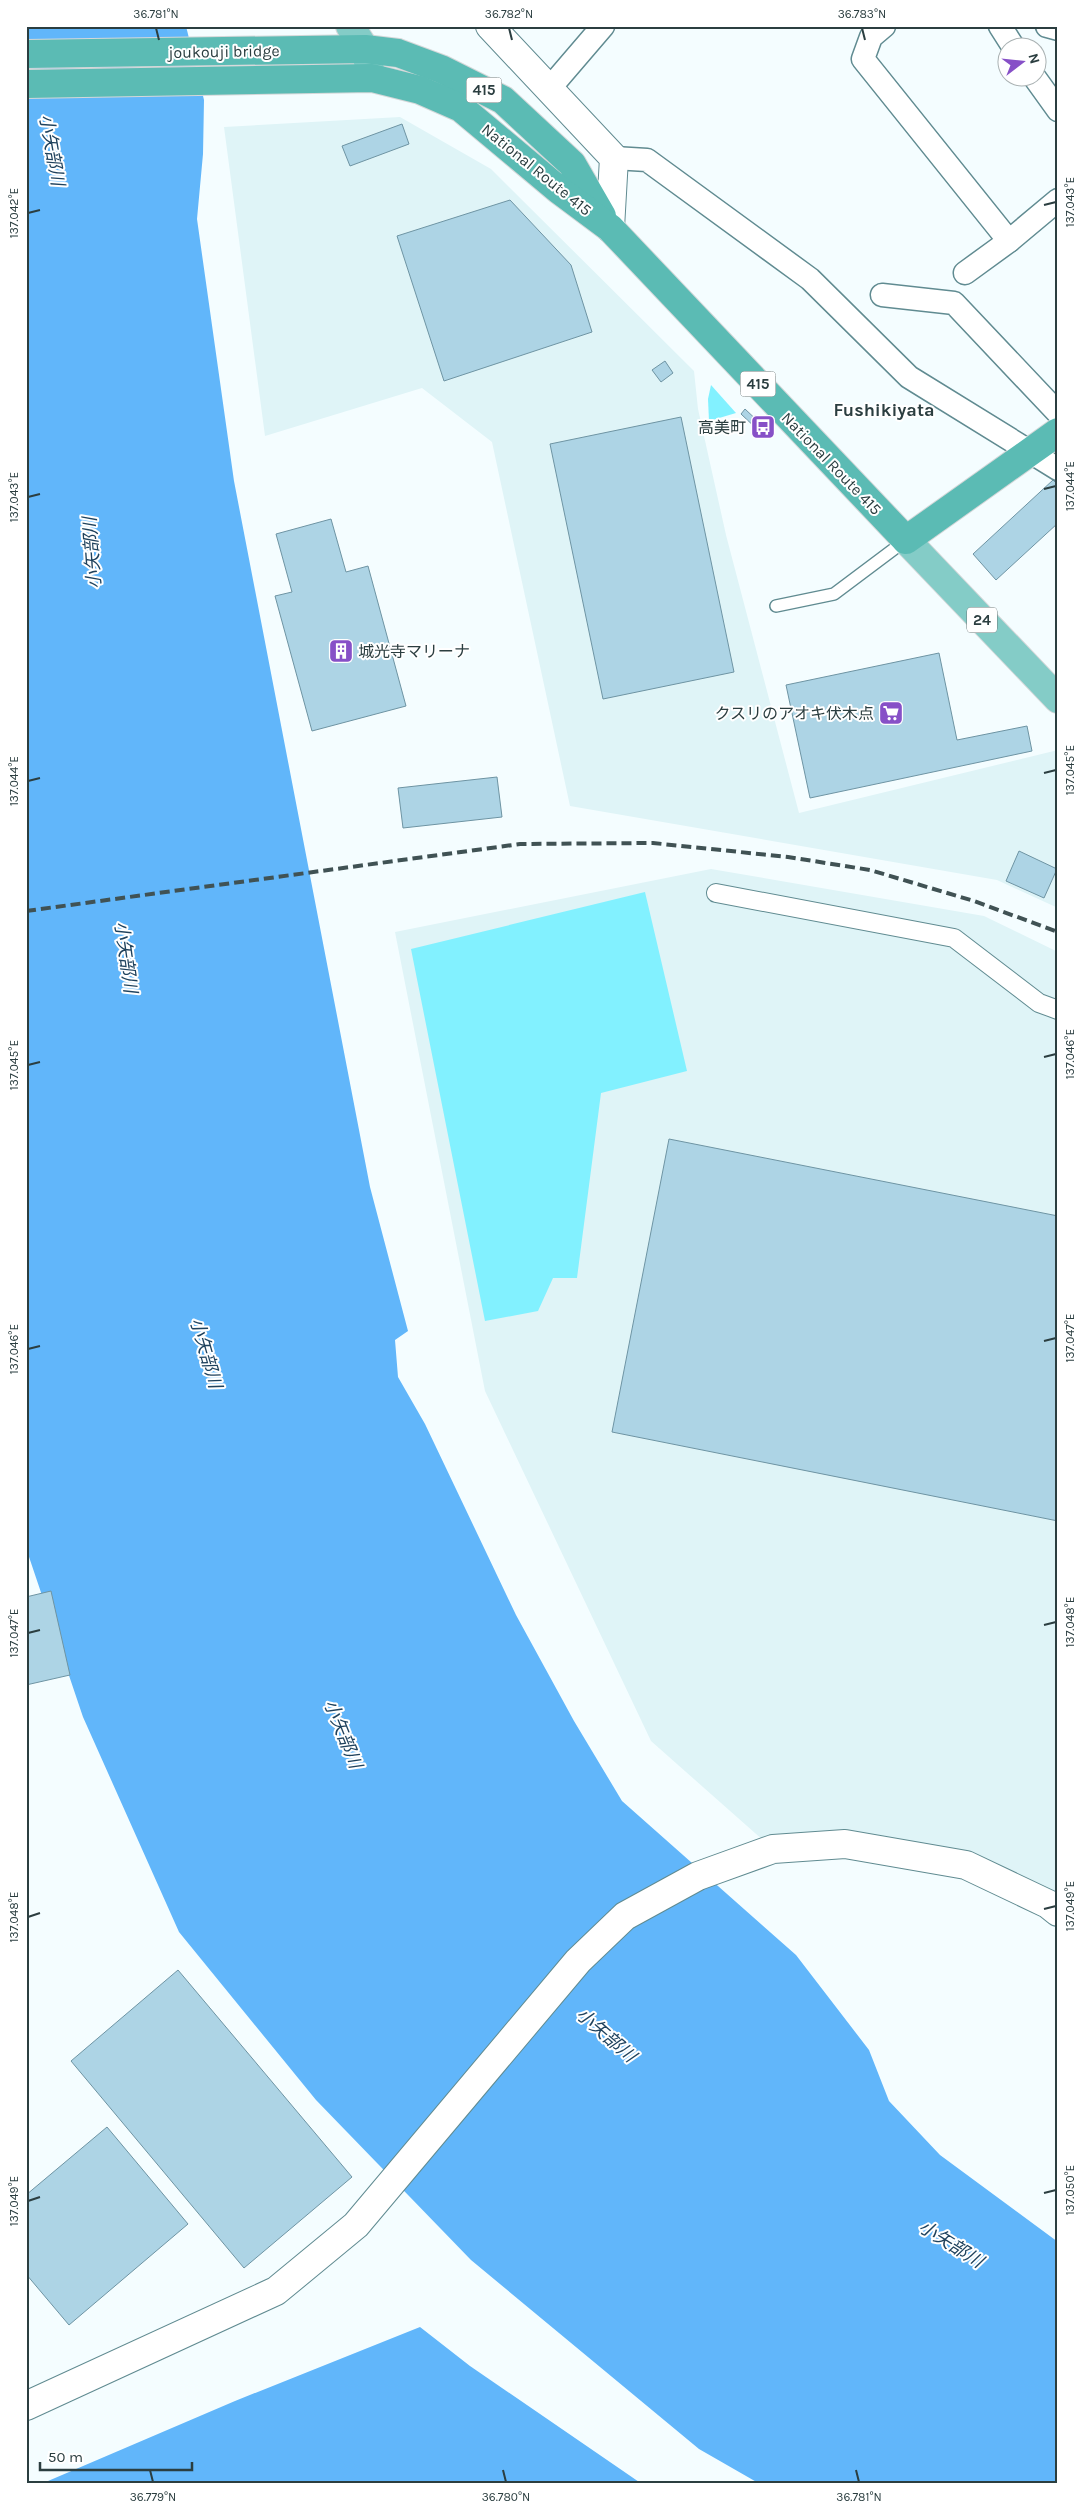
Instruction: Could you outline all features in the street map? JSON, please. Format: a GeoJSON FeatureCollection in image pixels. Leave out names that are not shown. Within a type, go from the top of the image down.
{"type":"FeatureCollection","features":[{"type":"Feature","properties":{"kind":"highway","name":"National Route 415"},"geometry":{"type":"LineString","coordinates":[[302,50],[365,49],[398,53],[442,69],[503,100],[572,164],[610,228]]}},
{"type":"Feature","properties":{"kind":"highway","name":"joukouji bridge"},"geometry":{"type":"LineString","coordinates":[[26,54],[302,50]]}},
{"type":"Feature","properties":{"kind":"highway","name":"National Route 415"},"geometry":{"type":"LineString","coordinates":[[290,79],[372,78],[420,90],[461,108],[559,190],[610,228],[906,540]]}},
{"type":"Feature","properties":{"kind":"highway","name":"joukouji bridge"},"geometry":{"type":"LineString","coordinates":[[26,84],[290,79]]}},
{"type":"Feature","properties":{"kind":"highway"},"geometry":{"type":"LineString","coordinates":[[906,540],[1058,432]]}},
{"type":"Feature","properties":{"kind":"main road"},"geometry":{"type":"LineString","coordinates":[[350,26],[365,49],[372,78]]}},
{"type":"Feature","properties":{"kind":"main road","name":"24"},"geometry":{"type":"LineString","coordinates":[[906,540],[1058,699]]}},
{"type":"Feature","properties":{"kind":"street"},"geometry":{"type":"LineString","coordinates":[[490,26],[614,158],[647,160],[810,280],[909,377],[1058,469]]}},
{"type":"Feature","properties":{"kind":"street"},"geometry":{"type":"LineString","coordinates":[[549,89],[603,26]]}},
{"type":"Feature","properties":{"kind":"street"},"geometry":{"type":"LineString","coordinates":[[884,26],[871,37],[863,59],[1009,241]]}},
{"type":"Feature","properties":{"kind":"street"},"geometry":{"type":"LineString","coordinates":[[1000,26],[1008,38]]}},
{"type":"Feature","properties":{"kind":"street"},"geometry":{"type":"LineString","coordinates":[[1047,26],[1058,29]]}},
{"type":"Feature","properties":{"kind":"street"},"geometry":{"type":"LineString","coordinates":[[1042,88],[1058,110]]}},
{"type":"Feature","properties":{"kind":"street"},"geometry":{"type":"LineString","coordinates":[[610,228],[614,158]]}},
{"type":"Feature","properties":{"kind":"street"},"geometry":{"type":"LineString","coordinates":[[965,273],[1009,241],[1058,200]]}},
{"type":"Feature","properties":{"kind":"street"},"geometry":{"type":"LineString","coordinates":[[882,295],[954,303],[1058,413]]}},
{"type":"Feature","properties":{"kind":"street"},"geometry":{"type":"LineString","coordinates":[[716,893],[954,938],[1039,1003],[1058,1010]]}},
{"type":"Feature","properties":{"kind":"street"},"geometry":{"type":"LineString","coordinates":[[29,2405],[276,2292],[356,2225],[578,1961],[625,1916],[698,1876],[773,1849],[845,1844],[966,1865],[1048,1904],[1058,1912]]}},
{"type":"Feature","properties":{"kind":"lane"},"geometry":{"type":"LineString","coordinates":[[776,606],[834,594],[906,540]]}},
{"type":"Feature","properties":{"kind":"shaded area"},"geometry":{"type":"Polygon","coordinates":[[[400,117],[491,169],[694,371],[698,409],[726,535],[799,813],[1058,750],[1058,908],[997,880],[570,806],[492,442],[422,388],[265,436],[224,127],[400,117]]]}},
{"type":"Feature","properties":{"kind":"shaded area"},"geometry":{"type":"Polygon","coordinates":[[[711,385],[736,413],[709,421],[708,399],[711,385]]]}},
{"type":"Feature","properties":{"kind":"shaded area"},"geometry":{"type":"Polygon","coordinates":[[[711,869],[984,916],[1058,952],[1058,1912],[966,1865],[773,1849],[651,1741],[485,1391],[395,932],[711,869]]]}},
{"type":"Feature","properties":{"kind":"shaded area"},"geometry":{"type":"Polygon","coordinates":[[[645,892],[687,1071],[601,1093],[577,1278],[553,1278],[538,1311],[485,1321],[411,949],[645,892]]]}},
{"type":"Feature","properties":{"kind":"water","name":"小矢部川"},"geometry":{"type":"Polygon","coordinates":[[[26,26],[186,26],[204,100],[203,154],[197,219],[234,481],[370,1187],[408,1331],[395,1340],[398,1377],[425,1424],[516,1615],[574,1721],[622,1801],[796,1955],[869,2050],[889,2101],[940,2155],[1058,2242],[1058,2484],[760,2484],[699,2449],[471,2260],[316,2100],[179,1932],[83,1717],[26,1548],[26,26]]]}},
{"type":"Feature","properties":{"kind":"water"},"geometry":{"type":"Polygon","coordinates":[[[420,2327],[470,2366],[642,2484],[41,2484],[235,2401],[420,2327]]]}},
{"type":"Feature","properties":{"kind":"building"},"geometry":{"type":"Polygon","coordinates":[[[402,124],[409,144],[350,166],[342,146],[402,124]]]}},
{"type":"Feature","properties":{"kind":"building"},"geometry":{"type":"Polygon","coordinates":[[[510,200],[571,265],[592,332],[444,381],[397,236],[510,200]]]}},
{"type":"Feature","properties":{"kind":"building"},"geometry":{"type":"Polygon","coordinates":[[[665,361],[673,373],[661,382],[652,370],[665,361]]]}},
{"type":"Feature","properties":{"kind":"building"},"geometry":{"type":"Polygon","coordinates":[[[745,409],[762,425],[758,430],[741,414],[745,409]]]}},
{"type":"Feature","properties":{"kind":"building"},"geometry":{"type":"Polygon","coordinates":[[[681,417],[734,672],[603,699],[550,444],[681,417]]]}},
{"type":"Feature","properties":{"kind":"building"},"geometry":{"type":"Polygon","coordinates":[[[1053,480],[1058,485],[1058,523],[996,580],[973,554],[1053,480]]]}},
{"type":"Feature","properties":{"kind":"building","name":"城光寺マリーナ"},"geometry":{"type":"Polygon","coordinates":[[[331,519],[346,572],[368,566],[406,706],[312,731],[275,596],[292,592],[276,534],[331,519]]]}},
{"type":"Feature","properties":{"kind":"building"},"geometry":{"type":"Polygon","coordinates":[[[939,653],[957,740],[1027,726],[1032,751],[810,798],[786,685],[939,653]]]}},
{"type":"Feature","properties":{"kind":"building"},"geometry":{"type":"Polygon","coordinates":[[[497,777],[502,817],[403,828],[398,788],[497,777]]]}},
{"type":"Feature","properties":{"kind":"building"},"geometry":{"type":"Polygon","coordinates":[[[1019,851],[1057,869],[1044,898],[1006,881],[1019,851]]]}},
{"type":"Feature","properties":{"kind":"building"},"geometry":{"type":"Polygon","coordinates":[[[669,1139],[1058,1216],[1058,1521],[612,1432],[669,1139]]]}},
{"type":"Feature","properties":{"kind":"building"},"geometry":{"type":"Polygon","coordinates":[[[51,1591],[70,1675],[26,1685],[26,1597],[51,1591]]]}},
{"type":"Feature","properties":{"kind":"building"},"geometry":{"type":"Polygon","coordinates":[[[178,1970],[352,2177],[244,2268],[71,2061],[178,1970]]]}},
{"type":"Feature","properties":{"kind":"building"},"geometry":{"type":"Polygon","coordinates":[[[107,2127],[188,2224],[69,2325],[26,2274],[26,2195],[107,2127]]]}},
{"type":"Feature","properties":{"kind":"railway"},"geometry":{"type":"LineString","coordinates":[[26,911],[520,844],[653,843],[788,857],[870,870],[974,901],[1058,932]]}},
{"type":"Feature","properties":{"kind":"place","name":"高美町"},"geometry":{"type":"Point","coordinates":[763,427]}},
{"type":"Feature","properties":{"kind":"place","name":"城光寺マリーナ"},"geometry":{"type":"Point","coordinates":[341,651]}},
{"type":"Feature","properties":{"kind":"place","name":"クスリのアオキ伏木点"},"geometry":{"type":"Point","coordinates":[891,713]}},
{"type":"Feature","properties":{"kind":"district","name":"Fushikiyata"},"geometry":{"type":"Point","coordinates":[884,410]}}]}
